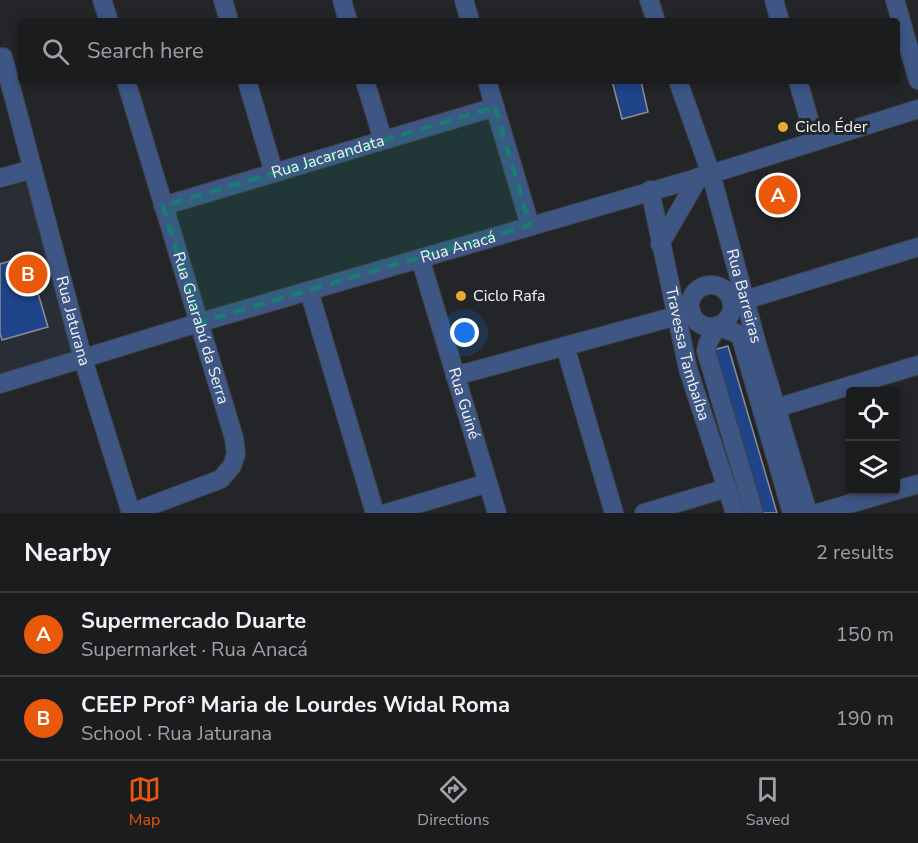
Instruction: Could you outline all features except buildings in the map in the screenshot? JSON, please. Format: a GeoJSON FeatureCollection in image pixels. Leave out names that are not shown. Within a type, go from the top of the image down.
{"type":"FeatureCollection","features":[{"type":"Feature","properties":{"kind":"street"},"geometry":{"type":"LineString","coordinates":[[102,0],[108,18]]}},
{"type":"Feature","properties":{"kind":"street"},"geometry":{"type":"LineString","coordinates":[[223,0],[228,18]]}},
{"type":"Feature","properties":{"kind":"street"},"geometry":{"type":"LineString","coordinates":[[342,0],[347,18]]}},
{"type":"Feature","properties":{"kind":"street"},"geometry":{"type":"LineString","coordinates":[[464,0],[469,18]]}},
{"type":"Feature","properties":{"kind":"street"},"geometry":{"type":"LineString","coordinates":[[649,0],[655,18]]}},
{"type":"Feature","properties":{"kind":"street"},"geometry":{"type":"LineString","coordinates":[[774,0],[779,18]]}},
{"type":"Feature","properties":{"kind":"street"},"geometry":{"type":"LineString","coordinates":[[895,0],[918,80]]}},
{"type":"Feature","properties":{"kind":"street"},"geometry":{"type":"LineString","coordinates":[[2,57],[18,52]]}},
{"type":"Feature","properties":{"kind":"street","name":"Rua Jaturana"},"geometry":{"type":"LineString","coordinates":[[2,57],[83,359],[131,513]]}},
{"type":"Feature","properties":{"kind":"street","name":"Rua Guarabú da Serra"},"geometry":{"type":"LineString","coordinates":[[127,84],[234,438],[236,454],[232,466],[221,479],[131,513]]}},
{"type":"Feature","properties":{"kind":"street"},"geometry":{"type":"LineString","coordinates":[[248,84],[274,172]]}},
{"type":"Feature","properties":{"kind":"street"},"geometry":{"type":"LineString","coordinates":[[366,84],[383,140]]}},
{"type":"Feature","properties":{"kind":"street"},"geometry":{"type":"LineString","coordinates":[[488,84],[530,225]]}},
{"type":"Feature","properties":{"kind":"street","name":"Rua Barreiras"},"geometry":{"type":"LineString","coordinates":[[679,84],[739,302],[776,408],[808,513]]}},
{"type":"Feature","properties":{"kind":"street"},"geometry":{"type":"LineString","coordinates":[[799,84],[815,140]]}},
{"type":"Feature","properties":{"kind":"street","name":"Rua Jacarandata"},"geometry":{"type":"LineString","coordinates":[[163,206],[495,106]]}},
{"type":"Feature","properties":{"kind":"street","name":"Rua Anacá"},"geometry":{"type":"LineString","coordinates":[[0,384],[198,323],[705,175],[918,109]]}},
{"type":"Feature","properties":{"kind":"street"},"geometry":{"type":"LineString","coordinates":[[0,178],[33,168]]}},
{"type":"Feature","properties":{"kind":"street"},"geometry":{"type":"LineString","coordinates":[[660,244],[705,175]]}},
{"type":"Feature","properties":{"kind":"street","name":"Travessa Tambaíba"},"geometry":{"type":"LineString","coordinates":[[650,190],[660,244],[684,314],[688,369],[735,513]]}},
{"type":"Feature","properties":{"kind":"street"},"geometry":{"type":"LineString","coordinates":[[754,513],[706,351],[717,326],[729,318],[739,302],[918,247]]}},
{"type":"Feature","properties":{"kind":"street","name":"Rua Guiné"},"geometry":{"type":"LineString","coordinates":[[420,258],[497,513]]}},
{"type":"Feature","properties":{"kind":"street"},"geometry":{"type":"LineString","coordinates":[[684,314],[700,288],[706,286],[721,287],[739,302]]}},
{"type":"Feature","properties":{"kind":"street"},"geometry":{"type":"LineString","coordinates":[[309,291],[375,513]]}},
{"type":"Feature","properties":{"kind":"street"},"geometry":{"type":"LineString","coordinates":[[455,376],[684,314],[704,326],[717,326],[736,333],[741,338],[792,513]]}},
{"type":"Feature","properties":{"kind":"street"},"geometry":{"type":"LineString","coordinates":[[565,346],[614,513]]}},
{"type":"Feature","properties":{"kind":"street"},"geometry":{"type":"LineString","coordinates":[[776,408],[918,365]]}},
{"type":"Feature","properties":{"kind":"street"},"geometry":{"type":"LineString","coordinates":[[387,513],[488,483]]}},
{"type":"Feature","properties":{"kind":"street"},"geometry":{"type":"LineString","coordinates":[[818,513],[918,484]]}},
{"type":"Feature","properties":{"kind":"street"},"geometry":{"type":"LineString","coordinates":[[644,513],[727,488]]}},
{"type":"Feature","properties":{"kind":"highlighted area"},"geometry":{"type":"Polygon","coordinates":[[[495,107],[530,225],[198,323],[163,206],[495,107]]]}},
{"type":"Feature","properties":{"kind":"shaded area"},"geometry":{"type":"Polygon","coordinates":[[[28,182],[83,359],[0,383],[0,190],[28,182]]]}},
{"type":"Feature","properties":{"kind":"place","name":"Ciclo Éder"},"geometry":{"type":"Point","coordinates":[783,127]}},
{"type":"Feature","properties":{"kind":"place","name":"Supermercado Duarte"},"geometry":{"type":"Point","coordinates":[778,195]}},
{"type":"Feature","properties":{"kind":"place","name":"CEEP Profª Maria de Lourdes Widal Roma"},"geometry":{"type":"Point","coordinates":[28,274]}},
{"type":"Feature","properties":{"kind":"place","name":"Ciclo Rafa"},"geometry":{"type":"Point","coordinates":[461,296]}}]}
